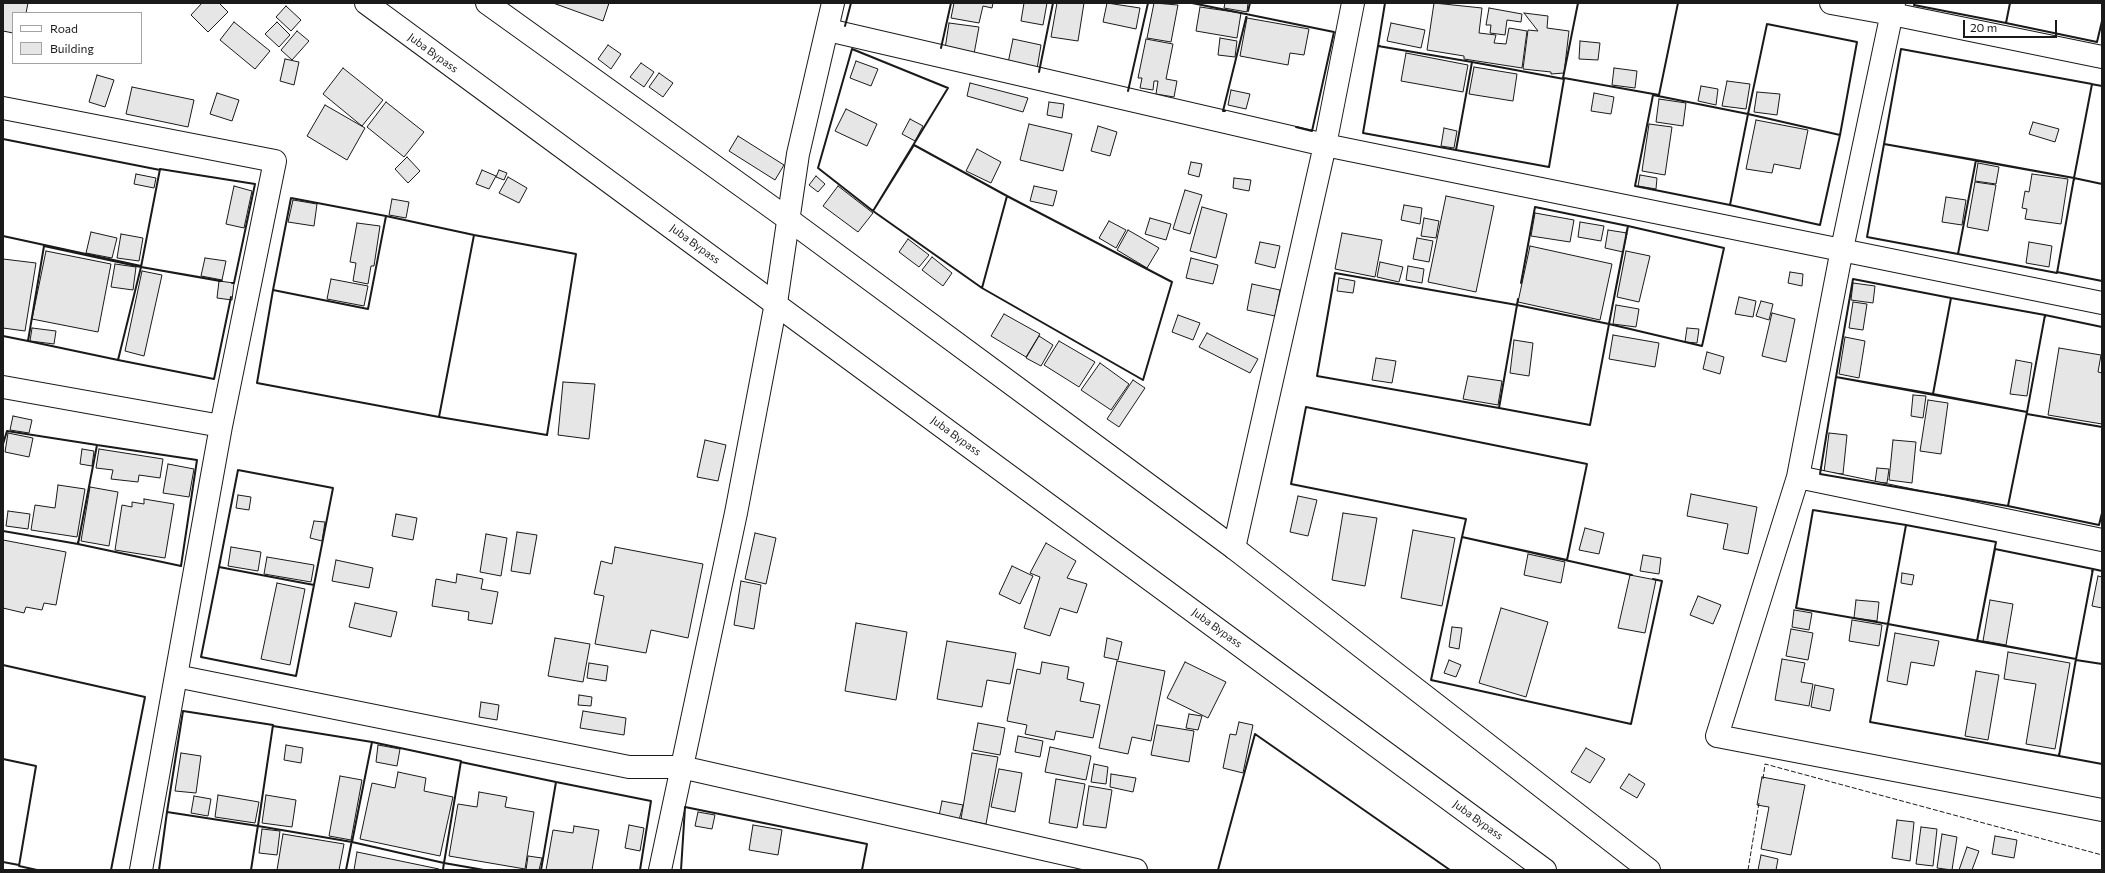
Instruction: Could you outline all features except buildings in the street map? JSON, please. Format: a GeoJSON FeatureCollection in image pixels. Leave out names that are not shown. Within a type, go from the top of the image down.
{"type":"FeatureCollection","features":[{"type":"Feature","properties":{"kind":"street","name":"Juba Bypass"},"geometry":{"type":"LineString","coordinates":[[366,3],[776,303],[1545,870]]}},
{"type":"Feature","properties":{"kind":"street"},"geometry":{"type":"LineString","coordinates":[[487,3],[788,219],[1234,548],[1649,870]]}},
{"type":"Feature","properties":{"kind":"street"},"geometry":{"type":"LineString","coordinates":[[660,870],[736,513],[776,303],[798,154],[834,3]]}},
{"type":"Feature","properties":{"kind":"street"},"geometry":{"type":"LineString","coordinates":[[1234,548],[1325,145],[1353,3]]}},
{"type":"Feature","properties":{"kind":"street"},"geometry":{"type":"LineString","coordinates":[[1831,3],[1893,8],[2102,57]]}},
{"type":"Feature","properties":{"kind":"street"},"geometry":{"type":"LineString","coordinates":[[1893,8],[1842,249],[1798,477],[1717,736],[2102,810]]}},
{"type":"Feature","properties":{"kind":"street"},"geometry":{"type":"LineString","coordinates":[[828,30],[1325,145],[2102,303]]}},
{"type":"Feature","properties":{"kind":"street"},"geometry":{"type":"LineString","coordinates":[[3,108],[275,161],[221,426],[141,870]]}},
{"type":"Feature","properties":{"kind":"street"},"geometry":{"type":"LineString","coordinates":[[3,387],[221,426]]}},
{"type":"Feature","properties":{"kind":"street"},"geometry":{"type":"LineString","coordinates":[[1798,477],[2102,540]]}},
{"type":"Feature","properties":{"kind":"street"},"geometry":{"type":"LineString","coordinates":[[176,676],[629,767],[681,767],[1136,870]]}},
{"type":"Feature","properties":{"kind":"fence"},"geometry":{"type":"LineString","coordinates":[[1763,779],[1765,764],[2102,855]]}},
{"type":"Feature","properties":{"kind":"fence"},"geometry":{"type":"LineString","coordinates":[[1748,870],[1759,803]]}},
{"type":"Feature","properties":{"kind":"wall"},"geometry":{"type":"LineString","coordinates":[[845,26],[851,3]]}},
{"type":"Feature","properties":{"kind":"wall"},"geometry":{"type":"LineString","coordinates":[[941,48],[951,3]]}},
{"type":"Feature","properties":{"kind":"wall"},"geometry":{"type":"LineString","coordinates":[[1039,72],[1053,3]]}},
{"type":"Feature","properties":{"kind":"wall"},"geometry":{"type":"LineString","coordinates":[[1128,91],[1148,3]]}},
{"type":"Feature","properties":{"kind":"wall"},"geometry":{"type":"LineString","coordinates":[[1192,3],[1334,32],[1312,131],[1296,127]]}},
{"type":"Feature","properties":{"kind":"wall"},"geometry":{"type":"LineString","coordinates":[[1248,11],[1250,3]]}},
{"type":"Feature","properties":{"kind":"wall"},"geometry":{"type":"LineString","coordinates":[[1380,46],[1378,46],[1385,3]]}},
{"type":"Feature","properties":{"kind":"wall"},"geometry":{"type":"LineString","coordinates":[[1563,78],[1578,3]]}},
{"type":"Feature","properties":{"kind":"wall"},"geometry":{"type":"LineString","coordinates":[[1564,78],[1659,95],[1678,3]]}},
{"type":"Feature","properties":{"kind":"wall"},"geometry":{"type":"LineString","coordinates":[[1915,3],[1914,5],[2006,23]]}},
{"type":"Feature","properties":{"kind":"wall"},"geometry":{"type":"LineString","coordinates":[[2010,3],[2006,23],[2097,42],[2102,21]]}},
{"type":"Feature","properties":{"kind":"wall"},"geometry":{"type":"LineString","coordinates":[[1225,111],[1223,111],[1247,14]]}},
{"type":"Feature","properties":{"kind":"wall"},"geometry":{"type":"LineString","coordinates":[[1767,24],[1857,42],[1840,135],[1748,114],[1767,24]]}},
{"type":"Feature","properties":{"kind":"wall"},"geometry":{"type":"LineString","coordinates":[[1472,62],[1456,150],[1363,133],[1378,46],[1472,62],[1564,79],[1549,167],[1456,150],[1472,62]]}},
{"type":"Feature","properties":{"kind":"wall"},"geometry":{"type":"LineString","coordinates":[[852,49],[948,88],[873,211],[818,168],[852,49]]}},
{"type":"Feature","properties":{"kind":"wall"},"geometry":{"type":"LineString","coordinates":[[1901,49],[2092,84],[2074,178],[1884,144],[1901,49]]}},
{"type":"Feature","properties":{"kind":"wall"},"geometry":{"type":"LineString","coordinates":[[2091,84],[2102,86]]}},
{"type":"Feature","properties":{"kind":"wall"},"geometry":{"type":"LineString","coordinates":[[1653,95],[1748,114],[1730,205],[1635,186],[1653,95]]}},
{"type":"Feature","properties":{"kind":"wall"},"geometry":{"type":"LineString","coordinates":[[1748,114],[1840,135],[1820,225],[1730,205],[1748,114]]}},
{"type":"Feature","properties":{"kind":"wall"},"geometry":{"type":"LineString","coordinates":[[3,139],[160,170]]}},
{"type":"Feature","properties":{"kind":"wall"},"geometry":{"type":"LineString","coordinates":[[1884,144],[1976,160],[1958,254],[1867,237],[1884,144]]}},
{"type":"Feature","properties":{"kind":"wall"},"geometry":{"type":"LineString","coordinates":[[914,145],[1007,196],[982,288],[873,211],[914,145]]}},
{"type":"Feature","properties":{"kind":"wall"},"geometry":{"type":"LineString","coordinates":[[1976,160],[2074,178],[2057,273],[1958,254],[1976,160]]}},
{"type":"Feature","properties":{"kind":"wall"},"geometry":{"type":"LineString","coordinates":[[231,297],[214,379],[118,360],[141,267],[160,169],[255,184],[234,283],[232,283]]}},
{"type":"Feature","properties":{"kind":"wall"},"geometry":{"type":"LineString","coordinates":[[2074,180],[2074,178],[2102,184]]}},
{"type":"Feature","properties":{"kind":"wall"},"geometry":{"type":"LineString","coordinates":[[1007,196],[1172,282],[1143,380],[982,288],[1007,196]]}},
{"type":"Feature","properties":{"kind":"wall"},"geometry":{"type":"LineString","coordinates":[[291,198],[386,216],[368,309],[273,290],[291,198]]}},
{"type":"Feature","properties":{"kind":"wall"},"geometry":{"type":"LineString","coordinates":[[1521,283],[1535,207],[1628,226],[1626,235]]}},
{"type":"Feature","properties":{"kind":"wall"},"geometry":{"type":"LineString","coordinates":[[386,216],[474,235],[439,417],[257,383],[273,290],[368,309],[386,216]]}},
{"type":"Feature","properties":{"kind":"wall"},"geometry":{"type":"LineString","coordinates":[[1628,226],[1724,248],[1702,346],[1609,324],[1628,226]]}},
{"type":"Feature","properties":{"kind":"wall"},"geometry":{"type":"LineString","coordinates":[[474,235],[576,254],[547,435],[439,417],[474,235]]}},
{"type":"Feature","properties":{"kind":"wall"},"geometry":{"type":"LineString","coordinates":[[3,236],[141,266]]}},
{"type":"Feature","properties":{"kind":"wall"},"geometry":{"type":"LineString","coordinates":[[44,246],[141,267],[118,360],[28,341],[44,246]]}},
{"type":"Feature","properties":{"kind":"wall"},"geometry":{"type":"LineString","coordinates":[[1517,305],[1609,324],[1623,251]]}},
{"type":"Feature","properties":{"kind":"wall"},"geometry":{"type":"LineString","coordinates":[[141,267],[222,281]]}},
{"type":"Feature","properties":{"kind":"wall"},"geometry":{"type":"LineString","coordinates":[[141,267],[220,281]]}},
{"type":"Feature","properties":{"kind":"wall"},"geometry":{"type":"LineString","coordinates":[[2057,272],[2102,281]]}},
{"type":"Feature","properties":{"kind":"wall"},"geometry":{"type":"LineString","coordinates":[[1335,273],[1517,305],[1499,408],[1317,376],[1335,273]]}},
{"type":"Feature","properties":{"kind":"wall"},"geometry":{"type":"LineString","coordinates":[[1853,279],[1951,298],[1933,394],[1836,377],[1853,279]]}},
{"type":"Feature","properties":{"kind":"wall"},"geometry":{"type":"LineString","coordinates":[[1951,298],[2045,315],[2027,412],[1933,394],[1951,298]]}},
{"type":"Feature","properties":{"kind":"wall"},"geometry":{"type":"LineString","coordinates":[[1517,305],[1609,324],[1590,425],[1499,408],[1518,299]]}},
{"type":"Feature","properties":{"kind":"wall"},"geometry":{"type":"LineString","coordinates":[[2045,317],[2045,315],[2102,327]]}},
{"type":"Feature","properties":{"kind":"wall"},"geometry":{"type":"LineString","coordinates":[[3,336],[28,341]]}},
{"type":"Feature","properties":{"kind":"wall"},"geometry":{"type":"LineString","coordinates":[[1836,377],[2027,412],[2008,506],[1820,474],[1836,377]]}},
{"type":"Feature","properties":{"kind":"wall"},"geometry":{"type":"LineString","coordinates":[[1462,537],[1567,560],[1587,464],[1306,407],[1291,484],[1466,519],[1462,537],[1431,680],[1631,724],[1662,581],[1653,579]]}},
{"type":"Feature","properties":{"kind":"wall"},"geometry":{"type":"LineString","coordinates":[[2027,414],[2102,427]]}},
{"type":"Feature","properties":{"kind":"wall"},"geometry":{"type":"LineString","coordinates":[[3,444],[7,431],[97,446]]}},
{"type":"Feature","properties":{"kind":"wall"},"geometry":{"type":"LineString","coordinates":[[97,445],[197,460],[181,566],[78,544],[97,445]]}},
{"type":"Feature","properties":{"kind":"wall"},"geometry":{"type":"LineString","coordinates":[[238,470],[333,488],[314,585],[219,567],[238,470]]}},
{"type":"Feature","properties":{"kind":"wall"},"geometry":{"type":"LineString","coordinates":[[2008,506],[2099,525],[2102,513]]}},
{"type":"Feature","properties":{"kind":"wall"},"geometry":{"type":"LineString","coordinates":[[1813,510],[1906,525],[1888,624],[1796,608],[1813,510]]}},
{"type":"Feature","properties":{"kind":"wall"},"geometry":{"type":"LineString","coordinates":[[1906,525],[1996,542],[1977,641],[1888,624],[1906,525]]}},
{"type":"Feature","properties":{"kind":"wall"},"geometry":{"type":"LineString","coordinates":[[3,531],[78,544],[78,542]]}},
{"type":"Feature","properties":{"kind":"wall"},"geometry":{"type":"LineString","coordinates":[[1462,537],[1632,575]]}},
{"type":"Feature","properties":{"kind":"wall"},"geometry":{"type":"LineString","coordinates":[[1995,549],[2093,569],[2076,659],[1977,641],[1995,549]]}},
{"type":"Feature","properties":{"kind":"wall"},"geometry":{"type":"LineString","coordinates":[[219,567],[314,585],[296,676],[201,657],[219,567]]}},
{"type":"Feature","properties":{"kind":"wall"},"geometry":{"type":"LineString","coordinates":[[2092,571],[2093,569],[2102,571]]}},
{"type":"Feature","properties":{"kind":"wall"},"geometry":{"type":"LineString","coordinates":[[1888,624],[2076,659],[2059,756],[1870,722],[1888,624]]}},
{"type":"Feature","properties":{"kind":"wall"},"geometry":{"type":"LineString","coordinates":[[2076,660],[2102,664]]}},
{"type":"Feature","properties":{"kind":"wall"},"geometry":{"type":"LineString","coordinates":[[3,665],[145,697],[111,870]]}},
{"type":"Feature","properties":{"kind":"wall"},"geometry":{"type":"LineString","coordinates":[[159,870],[167,812],[183,711],[273,725],[258,826],[167,812]]}},
{"type":"Feature","properties":{"kind":"wall"},"geometry":{"type":"LineString","coordinates":[[258,826],[352,842],[372,742],[273,726]]}},
{"type":"Feature","properties":{"kind":"wall"},"geometry":{"type":"LineString","coordinates":[[1218,870],[1255,734],[1450,870]]}},
{"type":"Feature","properties":{"kind":"wall"},"geometry":{"type":"LineString","coordinates":[[352,842],[444,863],[461,761],[372,742]]}},
{"type":"Feature","properties":{"kind":"wall"},"geometry":{"type":"LineString","coordinates":[[2059,754],[2059,756],[2102,764]]}},
{"type":"Feature","properties":{"kind":"wall"},"geometry":{"type":"LineString","coordinates":[[3,759],[36,766],[19,866],[37,870]]}},
{"type":"Feature","properties":{"kind":"wall"},"geometry":{"type":"LineString","coordinates":[[461,762],[556,782],[541,870]]}},
{"type":"Feature","properties":{"kind":"wall"},"geometry":{"type":"LineString","coordinates":[[556,783],[651,801],[640,870]]}},
{"type":"Feature","properties":{"kind":"wall"},"geometry":{"type":"LineString","coordinates":[[681,870],[685,807],[867,844],[862,870]]}},
{"type":"Feature","properties":{"kind":"wall"},"geometry":{"type":"LineString","coordinates":[[251,870],[258,825]]}},
{"type":"Feature","properties":{"kind":"wall"},"geometry":{"type":"LineString","coordinates":[[346,870],[352,840]]}},
{"type":"Feature","properties":{"kind":"wall"},"geometry":{"type":"LineString","coordinates":[[3,862],[19,865]]}},
{"type":"Feature","properties":{"kind":"wall"},"geometry":{"type":"LineString","coordinates":[[443,870],[444,862]]}},
{"type":"Feature","properties":{"kind":"wall"},"geometry":{"type":"LineString","coordinates":[[444,863],[484,870]]}}]}
